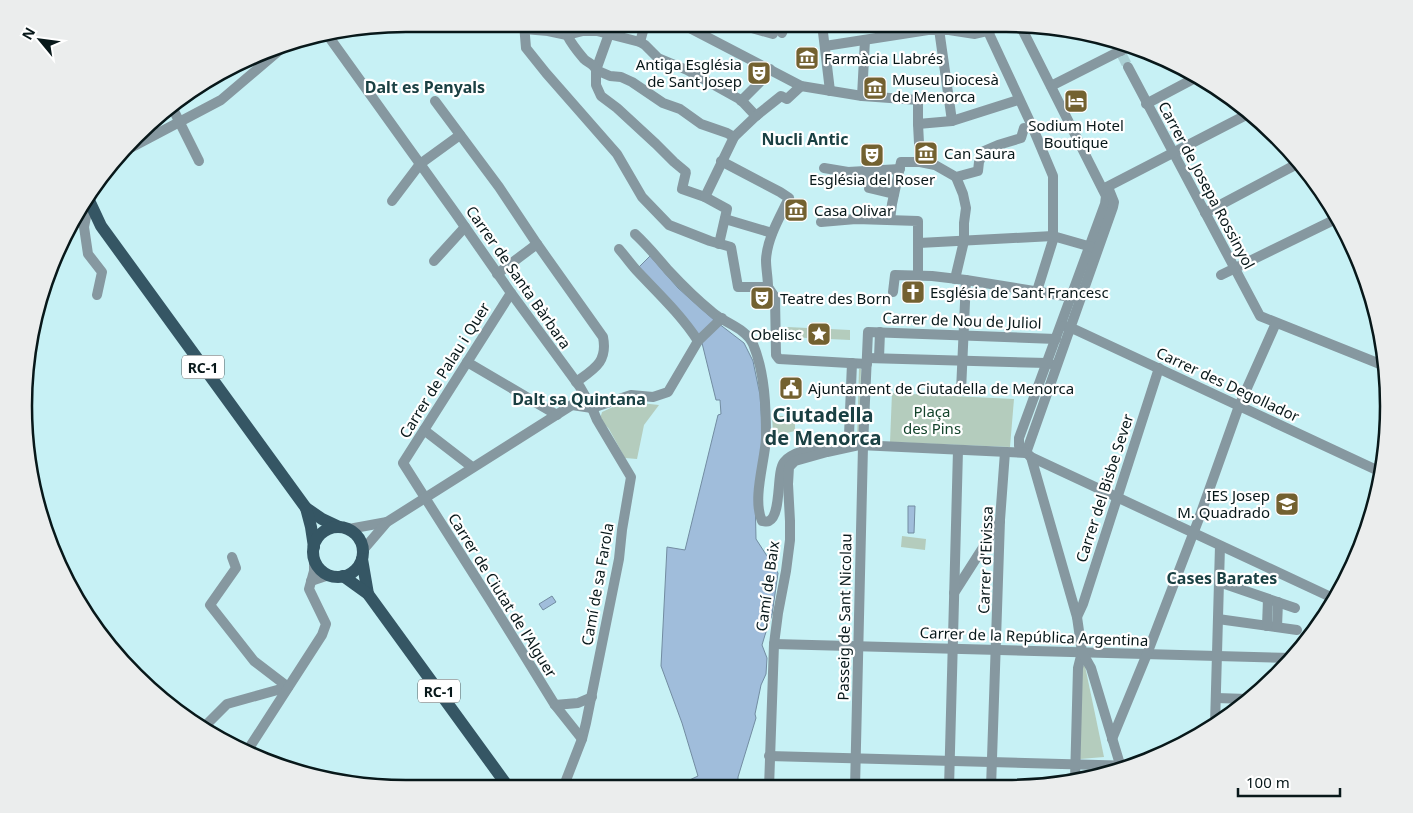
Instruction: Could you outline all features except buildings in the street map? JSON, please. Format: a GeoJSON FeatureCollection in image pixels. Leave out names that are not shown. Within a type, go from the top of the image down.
{"type":"FeatureCollection","features":[{"type":"Feature","properties":{"kind":"main road","name":"RC-1"},"geometry":{"type":"LineString","coordinates":[[92,205],[102,226],[306,508],[322,519],[355,533],[360,540],[368,594]]}},
{"type":"Feature","properties":{"kind":"main road","name":"RC-1"},"geometry":{"type":"LineString","coordinates":[[87,213],[102,226]]}},
{"type":"Feature","properties":{"kind":"main road","name":"RC-1"},"geometry":{"type":"LineString","coordinates":[[306,508],[311,527],[314,553]]}},
{"type":"Feature","properties":{"kind":"main road"},"geometry":{"type":"LineString","coordinates":[[344,528],[332,528],[323,532],[316,540],[314,553],[322,571],[336,577],[351,573],[358,568],[363,555]]}},
{"type":"Feature","properties":{"kind":"main road","name":"RC-1"},"geometry":{"type":"LineString","coordinates":[[343,576],[368,594],[503,780]]}},
{"type":"Feature","properties":{"kind":"street"},"geometry":{"type":"LineString","coordinates":[[525,32],[526,48],[617,154],[642,197],[669,225],[731,247],[738,287],[768,287]]}},
{"type":"Feature","properties":{"kind":"street"},"geometry":{"type":"LineString","coordinates":[[553,32],[567,35],[579,32]]}},
{"type":"Feature","properties":{"kind":"street"},"geometry":{"type":"LineString","coordinates":[[605,32],[640,42],[658,58],[687,70],[741,100],[756,116]]}},
{"type":"Feature","properties":{"kind":"street"},"geometry":{"type":"LineString","coordinates":[[640,42],[643,32]]}},
{"type":"Feature","properties":{"kind":"street"},"geometry":{"type":"LineString","coordinates":[[698,32],[801,86],[862,96],[918,100],[920,162]]}},
{"type":"Feature","properties":{"kind":"street"},"geometry":{"type":"LineString","coordinates":[[823,32],[830,90]]}},
{"type":"Feature","properties":{"kind":"street"},"geometry":{"type":"LineString","coordinates":[[825,46],[916,32]]}},
{"type":"Feature","properties":{"kind":"street"},"geometry":{"type":"LineString","coordinates":[[939,32],[952,121]]}},
{"type":"Feature","properties":{"kind":"street"},"geometry":{"type":"LineString","coordinates":[[960,32],[974,34],[978,32]]}},
{"type":"Feature","properties":{"kind":"street"},"geometry":{"type":"LineString","coordinates":[[989,32],[1053,176],[1054,236],[1037,291]]}},
{"type":"Feature","properties":{"kind":"street"},"geometry":{"type":"LineString","coordinates":[[1024,33],[1054,85]]}},
{"type":"Feature","properties":{"kind":"street"},"geometry":{"type":"LineString","coordinates":[[1030,33],[1114,202],[1094,248],[1051,365],[1041,395],[1028,455],[1077,616],[1082,652],[1091,668],[1119,763]]}},
{"type":"Feature","properties":{"kind":"street"},"geometry":{"type":"LineString","coordinates":[[609,34],[596,70],[596,85],[601,96],[617,108],[686,172],[682,189],[705,197],[726,214],[772,233]]}},
{"type":"Feature","properties":{"kind":"street"},"geometry":{"type":"LineString","coordinates":[[567,35],[585,60],[595,66],[596,70],[610,76],[621,76],[663,103],[680,109],[701,124],[734,137]]}},
{"type":"Feature","properties":{"kind":"street","name":"Carrer de Santa Bàrbara"},"geometry":{"type":"LineString","coordinates":[[332,40],[578,385],[631,477]]}},
{"type":"Feature","properties":{"kind":"street"},"geometry":{"type":"LineString","coordinates":[[862,96],[865,40]]}},
{"type":"Feature","properties":{"kind":"street"},"geometry":{"type":"LineString","coordinates":[[1054,85],[1120,50]]}},
{"type":"Feature","properties":{"kind":"street"},"geometry":{"type":"LineString","coordinates":[[143,141],[221,100],[271,58]]}},
{"type":"Feature","properties":{"kind":"street","name":"Carrer de Josepa Rossinyol"},"geometry":{"type":"LineString","coordinates":[[1128,67],[1260,316],[1276,322]]}},
{"type":"Feature","properties":{"kind":"street"},"geometry":{"type":"LineString","coordinates":[[247,68],[252,74]]}},
{"type":"Feature","properties":{"kind":"street"},"geometry":{"type":"LineString","coordinates":[[741,101],[770,69]]}},
{"type":"Feature","properties":{"kind":"street"},"geometry":{"type":"LineString","coordinates":[[1146,104],[1190,81]]}},
{"type":"Feature","properties":{"kind":"street"},"geometry":{"type":"LineString","coordinates":[[705,197],[734,137],[781,96],[787,99],[801,86]]}},
{"type":"Feature","properties":{"kind":"street"},"geometry":{"type":"LineString","coordinates":[[363,555],[387,522],[572,404],[578,385],[598,366],[605,346],[603,336],[435,100]]}},
{"type":"Feature","properties":{"kind":"street"},"geometry":{"type":"LineString","coordinates":[[918,124],[952,121],[1018,100]]}},
{"type":"Feature","properties":{"kind":"street"},"geometry":{"type":"LineString","coordinates":[[175,113],[199,161]]}},
{"type":"Feature","properties":{"kind":"street"},"geometry":{"type":"LineString","coordinates":[[1107,191],[1173,152],[1243,117]]}},
{"type":"Feature","properties":{"kind":"street"},"geometry":{"type":"LineString","coordinates":[[890,220],[901,162],[920,162],[935,165],[956,176],[978,171],[979,162],[984,151],[1021,138],[1024,128]]}},
{"type":"Feature","properties":{"kind":"street"},"geometry":{"type":"LineString","coordinates":[[392,201],[420,164],[460,135]]}},
{"type":"Feature","properties":{"kind":"street"},"geometry":{"type":"LineString","coordinates":[[721,161],[789,198],[772,233],[766,259],[768,287],[775,297],[776,355],[779,359],[852,364],[879,358],[1051,365]]}},
{"type":"Feature","properties":{"kind":"street"},"geometry":{"type":"LineString","coordinates":[[1206,214],[1293,166]]}},
{"type":"Feature","properties":{"kind":"street"},"geometry":{"type":"LineString","coordinates":[[824,168],[848,172],[900,169]]}},
{"type":"Feature","properties":{"kind":"street"},"geometry":{"type":"LineString","coordinates":[[870,170],[869,188],[894,194]]}},
{"type":"Feature","properties":{"kind":"street"},"geometry":{"type":"LineString","coordinates":[[956,176],[966,208],[960,280],[963,335],[961,391]]}},
{"type":"Feature","properties":{"kind":"street"},"geometry":{"type":"LineString","coordinates":[[719,244],[726,214]]}},
{"type":"Feature","properties":{"kind":"street"},"geometry":{"type":"LineString","coordinates":[[84,217],[88,254],[102,272],[97,295]]}},
{"type":"Feature","properties":{"kind":"street"},"geometry":{"type":"LineString","coordinates":[[821,222],[856,219],[918,221],[918,276]]}},
{"type":"Feature","properties":{"kind":"street"},"geometry":{"type":"LineString","coordinates":[[1221,275],[1331,222]]}},
{"type":"Feature","properties":{"kind":"street"},"geometry":{"type":"LineString","coordinates":[[434,261],[465,227]]}},
{"type":"Feature","properties":{"kind":"street"},"geometry":{"type":"LineString","coordinates":[[635,234],[719,321],[744,334],[753,344],[764,387],[766,440],[759,508],[762,521],[772,519],[774,514],[780,490],[780,473],[784,462],[796,453],[845,440],[849,435],[852,364]]}},
{"type":"Feature","properties":{"kind":"street"},"geometry":{"type":"LineString","coordinates":[[918,243],[1054,236],[1094,248]]}},
{"type":"Feature","properties":{"kind":"street"},"geometry":{"type":"LineString","coordinates":[[497,274],[537,244]]}},
{"type":"Feature","properties":{"kind":"street"},"geometry":{"type":"LineString","coordinates":[[619,249],[638,273],[655,288],[699,340]]}},
{"type":"Feature","properties":{"kind":"street"},"geometry":{"type":"LineString","coordinates":[[893,292],[895,275],[960,280],[1076,298]]}},
{"type":"Feature","properties":{"kind":"street","name":"Carrer de Palau i Quer"},"geometry":{"type":"LineString","coordinates":[[403,464],[511,293]]}},
{"type":"Feature","properties":{"kind":"street"},"geometry":{"type":"LineString","coordinates":[[572,404],[592,408],[631,395],[653,397],[668,392],[699,340],[719,321]]}},
{"type":"Feature","properties":{"kind":"street"},"geometry":{"type":"LineString","coordinates":[[1112,740],[1193,534],[1239,406],[1276,322],[1378,363]]}},
{"type":"Feature","properties":{"kind":"street"},"geometry":{"type":"LineString","coordinates":[[1051,365],[1056,339],[1065,326]]}},
{"type":"Feature","properties":{"kind":"street","name":"Carrer des Degollador"},"geometry":{"type":"LineString","coordinates":[[1065,326],[1375,469]]}},
{"type":"Feature","properties":{"kind":"street","name":"Carrer de Nou de Juliol"},"geometry":{"type":"LineString","coordinates":[[867,361],[868,332],[1056,339]]}},
{"type":"Feature","properties":{"kind":"street"},"geometry":{"type":"LineString","coordinates":[[879,358],[880,332]]}},
{"type":"Feature","properties":{"kind":"street"},"geometry":{"type":"LineString","coordinates":[[867,361],[863,446],[1005,452],[1028,455],[1329,596]]}},
{"type":"Feature","properties":{"kind":"street"},"geometry":{"type":"LineString","coordinates":[[467,362],[557,414]]}},
{"type":"Feature","properties":{"kind":"street","name":"Carrer del Bisbe Sever"},"geometry":{"type":"LineString","coordinates":[[1077,616],[1084,604],[1159,368]]}},
{"type":"Feature","properties":{"kind":"street"},"geometry":{"type":"LineString","coordinates":[[424,430],[472,467]]}},
{"type":"Feature","properties":{"kind":"street","name":"Camí de Baix"},"geometry":{"type":"LineString","coordinates":[[769,780],[774,644],[790,540],[789,466],[796,461],[827,452],[846,447],[863,446]]}},
{"type":"Feature","properties":{"kind":"street","name":"Passeig de Sant Nicolau"},"geometry":{"type":"LineString","coordinates":[[855,780],[863,446]]}},
{"type":"Feature","properties":{"kind":"street"},"geometry":{"type":"LineString","coordinates":[[949,780],[958,450]]}},
{"type":"Feature","properties":{"kind":"street","name":"Carrer d'Eivissa"},"geometry":{"type":"LineString","coordinates":[[991,780],[1000,520],[1005,452]]}},
{"type":"Feature","properties":{"kind":"street","name":"Carrer de Ciutat de l'Alguer"},"geometry":{"type":"LineString","coordinates":[[403,464],[555,705],[582,740]]}},
{"type":"Feature","properties":{"kind":"street","name":"Camí de sa Farola"},"geometry":{"type":"LineString","coordinates":[[566,780],[582,740],[592,697],[620,559],[631,477]]}},
{"type":"Feature","properties":{"kind":"street"},"geometry":{"type":"LineString","coordinates":[[954,594],[1000,520]]}},
{"type":"Feature","properties":{"kind":"street"},"geometry":{"type":"LineString","coordinates":[[344,528],[387,522]]}},
{"type":"Feature","properties":{"kind":"street"},"geometry":{"type":"LineString","coordinates":[[1215,716],[1220,546]]}},
{"type":"Feature","properties":{"kind":"street"},"geometry":{"type":"LineString","coordinates":[[250,746],[322,635],[326,624],[308,589],[314,571],[314,553]]}},
{"type":"Feature","properties":{"kind":"street"},"geometry":{"type":"LineString","coordinates":[[232,557],[236,568],[210,605],[254,661],[288,687]]}},
{"type":"Feature","properties":{"kind":"street"},"geometry":{"type":"LineString","coordinates":[[311,581],[329,575]]}},
{"type":"Feature","properties":{"kind":"street"},"geometry":{"type":"LineString","coordinates":[[1219,582],[1295,608]]}},
{"type":"Feature","properties":{"kind":"street"},"geometry":{"type":"LineString","coordinates":[[1268,598],[1268,626]]}},
{"type":"Feature","properties":{"kind":"street"},"geometry":{"type":"LineString","coordinates":[[1268,626],[1278,602]]}},
{"type":"Feature","properties":{"kind":"street"},"geometry":{"type":"LineString","coordinates":[[1218,619],[1297,630]]}},
{"type":"Feature","properties":{"kind":"street","name":"Carrer de la República Argentina"},"geometry":{"type":"LineString","coordinates":[[774,644],[1284,658]]}},
{"type":"Feature","properties":{"kind":"street"},"geometry":{"type":"LineString","coordinates":[[1074,774],[1078,668],[1082,652]]}},
{"type":"Feature","properties":{"kind":"street"},"geometry":{"type":"LineString","coordinates":[[208,723],[227,704],[288,687]]}},
{"type":"Feature","properties":{"kind":"street"},"geometry":{"type":"LineString","coordinates":[[555,705],[578,703],[592,697]]}},
{"type":"Feature","properties":{"kind":"street"},"geometry":{"type":"LineString","coordinates":[[1216,698],[1239,699]]}},
{"type":"Feature","properties":{"kind":"street"},"geometry":{"type":"LineString","coordinates":[[769,756],[1106,767]]}},
{"type":"Feature","properties":{"kind":"green space"},"geometry":{"type":"Polygon","coordinates":[[[787,327],[808,328],[808,338],[787,337],[787,327]]]}},
{"type":"Feature","properties":{"kind":"green space"},"geometry":{"type":"Polygon","coordinates":[[[830,329],[850,330],[850,340],[829,339],[830,329]]]}},
{"type":"Feature","properties":{"kind":"green space"},"geometry":{"type":"Polygon","coordinates":[[[859,369],[861,369],[859,439],[857,441],[859,369]]]}},
{"type":"Feature","properties":{"kind":"green space","name":"Plaça des Pins"},"geometry":{"type":"Polygon","coordinates":[[[892,393],[1014,399],[1010,447],[890,442],[892,393]]]}},
{"type":"Feature","properties":{"kind":"green space"},"geometry":{"type":"Polygon","coordinates":[[[631,402],[659,405],[644,425],[637,459],[625,458],[609,429],[600,419],[602,412],[631,402]]]}},
{"type":"Feature","properties":{"kind":"green space"},"geometry":{"type":"Polygon","coordinates":[[[772,416],[783,416],[784,420],[793,420],[795,418],[795,431],[778,435],[776,430],[773,432],[772,416]]]}},
{"type":"Feature","properties":{"kind":"green space"},"geometry":{"type":"Polygon","coordinates":[[[902,536],[926,539],[925,550],[901,547],[902,536]]]}},
{"type":"Feature","properties":{"kind":"green space"},"geometry":{"type":"Polygon","coordinates":[[[1081,666],[1085,666],[1104,757],[1080,759],[1081,666]]]}},
{"type":"Feature","properties":{"kind":"water"},"geometry":{"type":"Polygon","coordinates":[[[650,256],[678,288],[714,320],[744,343],[753,361],[760,395],[763,440],[755,491],[756,539],[778,573],[772,615],[762,645],[767,658],[766,674],[761,685],[755,714],[756,718],[738,780],[690,780],[698,776],[682,723],[661,666],[667,547],[685,550],[718,415],[721,414],[720,400],[716,400],[702,343],[638,268],[650,256]]]}},
{"type":"Feature","properties":{"kind":"water"},"geometry":{"type":"Polygon","coordinates":[[[908,506],[915,506],[914,533],[908,533],[908,506]]]}},
{"type":"Feature","properties":{"kind":"water"},"geometry":{"type":"Polygon","coordinates":[[[552,596],[556,602],[543,610],[539,604],[552,596]]]}},
{"type":"Feature","properties":{"kind":"tunnel"},"geometry":{"type":"LineString","coordinates":[[1122,55],[1128,67]]}},
{"type":"Feature","properties":{"kind":"place","name":"Farmàcia Llabrés"},"geometry":{"type":"Point","coordinates":[807,58]}},
{"type":"Feature","properties":{"kind":"place","name":"Antiga Església de Sant Josep"},"geometry":{"type":"Point","coordinates":[759,73]}},
{"type":"Feature","properties":{"kind":"place","name":"Museu Diocesà de Menorca"},"geometry":{"type":"Point","coordinates":[875,88]}},
{"type":"Feature","properties":{"kind":"place","name":"Sodium Hotel Boutique"},"geometry":{"type":"Point","coordinates":[1076,101]}},
{"type":"Feature","properties":{"kind":"place","name":"Can Saura"},"geometry":{"type":"Point","coordinates":[926,153]}},
{"type":"Feature","properties":{"kind":"place","name":"Església del Roser"},"geometry":{"type":"Point","coordinates":[872,155]}},
{"type":"Feature","properties":{"kind":"place","name":"Casa Olivar"},"geometry":{"type":"Point","coordinates":[796,210]}},
{"type":"Feature","properties":{"kind":"place","name":"Església de Sant Francesc"},"geometry":{"type":"Point","coordinates":[913,292]}},
{"type":"Feature","properties":{"kind":"place","name":"Teatre des Born"},"geometry":{"type":"Point","coordinates":[762,298]}},
{"type":"Feature","properties":{"kind":"place","name":"Obelisc"},"geometry":{"type":"Point","coordinates":[819,334]}},
{"type":"Feature","properties":{"kind":"place","name":"Ajuntament de Ciutadella de Menorca"},"geometry":{"type":"Point","coordinates":[791,388]}},
{"type":"Feature","properties":{"kind":"place","name":"IES Josep M. Quadrado"},"geometry":{"type":"Point","coordinates":[1287,504]}},
{"type":"Feature","properties":{"kind":"district","name":"Dalt es Penyals"},"geometry":{"type":"Point","coordinates":[425,87]}},
{"type":"Feature","properties":{"kind":"district","name":"Nucli Antic"},"geometry":{"type":"Point","coordinates":[805,139]}},
{"type":"Feature","properties":{"kind":"district","name":"Dalt sa Quintana"},"geometry":{"type":"Point","coordinates":[579,399]}},
{"type":"Feature","properties":{"kind":"district","name":"Ciutadella de Menorca"},"geometry":{"type":"Point","coordinates":[823,426]}},
{"type":"Feature","properties":{"kind":"district","name":"Cases Barates"},"geometry":{"type":"Point","coordinates":[1222,578]}}]}
